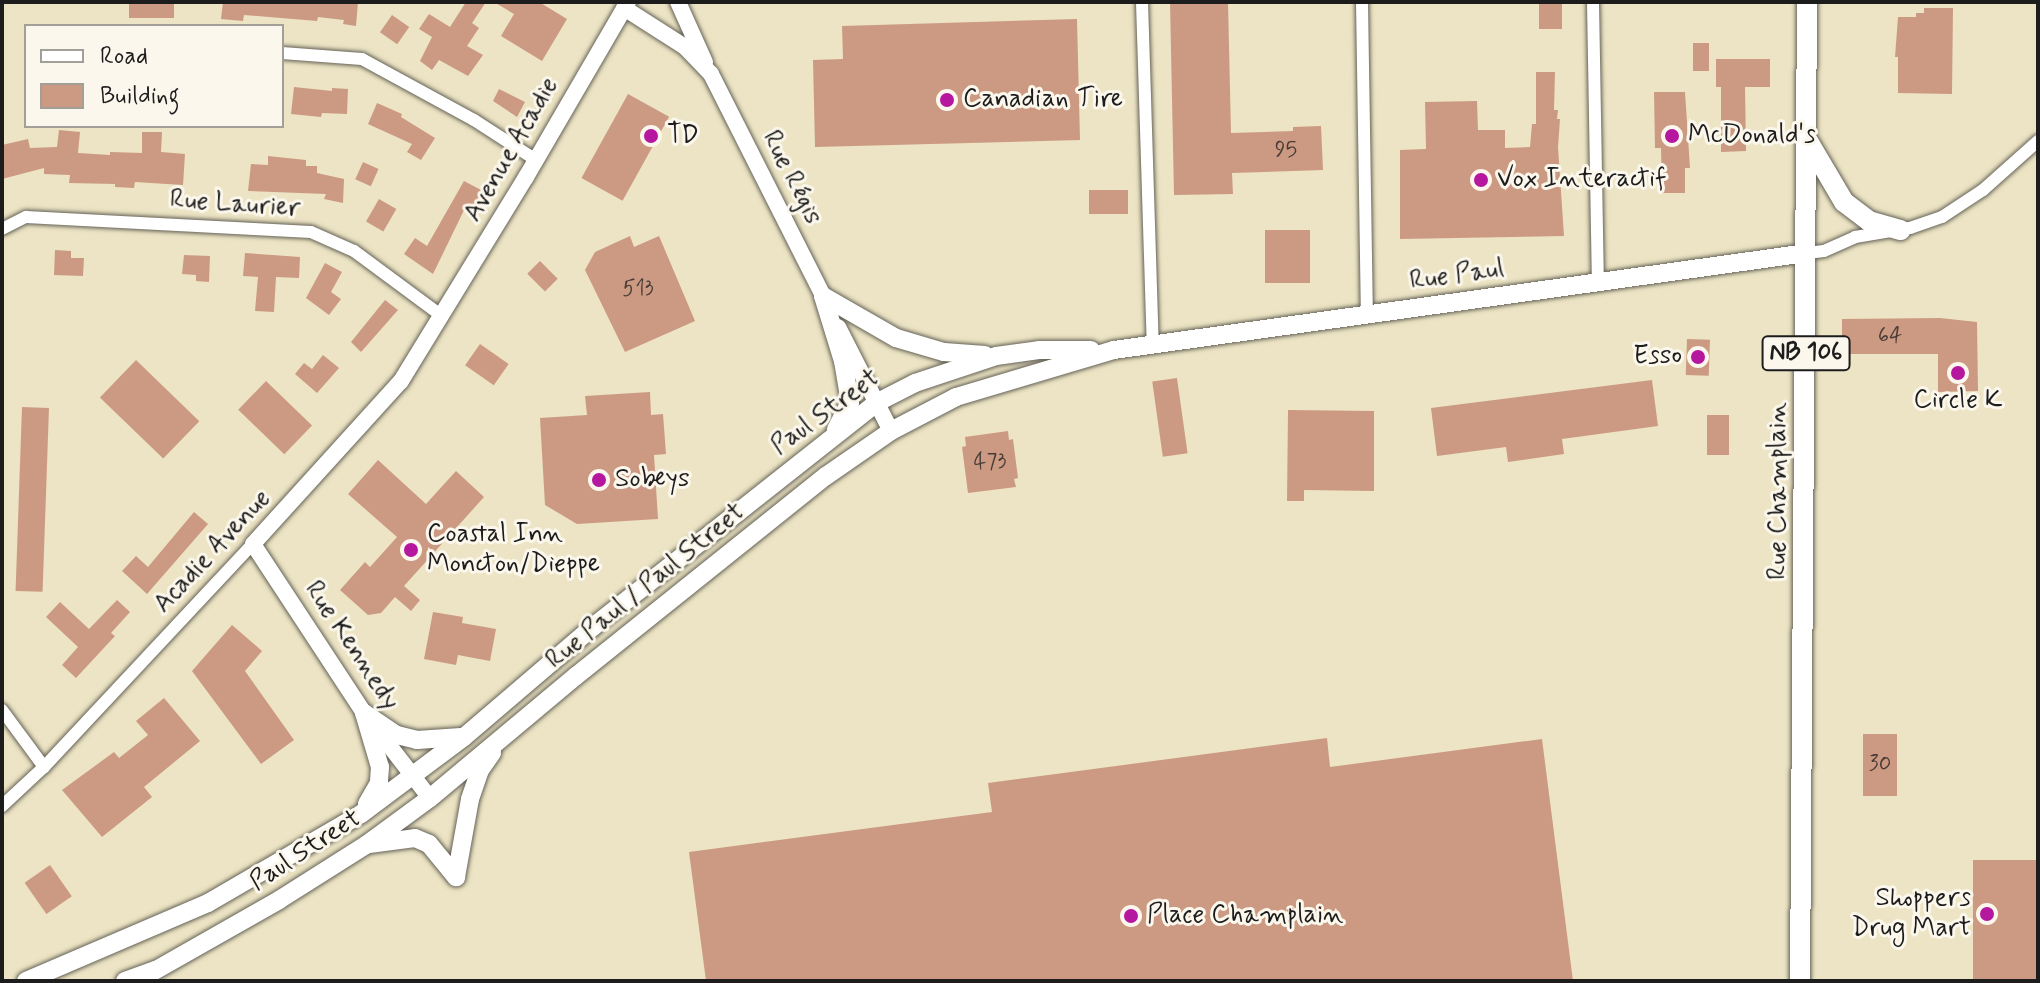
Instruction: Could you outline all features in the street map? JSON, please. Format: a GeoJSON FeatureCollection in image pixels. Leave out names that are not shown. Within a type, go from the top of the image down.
{"type":"FeatureCollection","features":[{"type":"Feature","properties":{"kind":"main road","name":"Rue Champlain"},"geometry":{"type":"LineString","coordinates":[[1800,981],[1815,252],[1807,140],[1807,2]]}},
{"type":"Feature","properties":{"kind":"main road"},"geometry":{"type":"LineString","coordinates":[[1807,140],[1844,202],[1869,221],[1901,230]]}},
{"type":"Feature","properties":{"kind":"main road","name":"Rue Paul"},"geometry":{"type":"LineString","coordinates":[[1114,350],[1815,252]]}},
{"type":"Feature","properties":{"kind":"main road"},"geometry":{"type":"LineString","coordinates":[[823,296],[896,338],[944,352],[996,356]]}},
{"type":"Feature","properties":{"kind":"main road"},"geometry":{"type":"LineString","coordinates":[[823,296],[843,361],[850,402],[841,424],[824,444]]}},
{"type":"Feature","properties":{"kind":"main road","name":"Paul Street"},"geometry":{"type":"LineString","coordinates":[[361,814],[464,737],[594,626],[876,403],[915,383],[996,356],[1039,350],[1114,350]]}},
{"type":"Feature","properties":{"kind":"main road","name":"Paul Street"},"geometry":{"type":"LineString","coordinates":[[826,476],[891,431],[956,397],[1114,350]]}},
{"type":"Feature","properties":{"kind":"main road","name":"Rue Paul / Paul Street"},"geometry":{"type":"LineString","coordinates":[[500,741],[826,476]]}},
{"type":"Feature","properties":{"kind":"main road"},"geometry":{"type":"LineString","coordinates":[[364,713],[397,735],[417,740],[464,737]]}},
{"type":"Feature","properties":{"kind":"main road"},"geometry":{"type":"LineString","coordinates":[[26,981],[208,903],[361,814],[379,783],[380,767],[364,713]]}},
{"type":"Feature","properties":{"kind":"main road"},"geometry":{"type":"LineString","coordinates":[[366,845],[415,838],[429,844],[456,877],[470,799],[480,770],[500,741]]}},
{"type":"Feature","properties":{"kind":"main road","name":"Paul Street"},"geometry":{"type":"LineString","coordinates":[[125,981],[156,970],[255,914],[366,845],[500,741]]}},
{"type":"Feature","properties":{"kind":"street"},"geometry":{"type":"LineString","coordinates":[[678,2],[711,74]]}},
{"type":"Feature","properties":{"kind":"street"},"geometry":{"type":"LineString","coordinates":[[1142,2],[1153,344]]}},
{"type":"Feature","properties":{"kind":"street"},"geometry":{"type":"LineString","coordinates":[[1362,2],[1367,315]]}},
{"type":"Feature","properties":{"kind":"street"},"geometry":{"type":"LineString","coordinates":[[1593,2],[1598,282]]}},
{"type":"Feature","properties":{"kind":"street","name":"Rue Régis"},"geometry":{"type":"LineString","coordinates":[[625,3],[685,47],[711,74],[891,431]]}},
{"type":"Feature","properties":{"kind":"street","name":"Avenue Acadie"},"geometry":{"type":"LineString","coordinates":[[442,316],[536,160],[625,3]]}},
{"type":"Feature","properties":{"kind":"street"},"geometry":{"type":"LineString","coordinates":[[284,53],[362,59],[474,120],[536,160]]}},
{"type":"Feature","properties":{"kind":"street"},"geometry":{"type":"LineString","coordinates":[[1815,252],[1855,237],[1930,222],[1965,203],[2038,141]]}},
{"type":"Feature","properties":{"kind":"street","name":"Rue Laurier"},"geometry":{"type":"LineString","coordinates":[[2,229],[26,217],[311,232],[354,251],[442,316]]}},
{"type":"Feature","properties":{"kind":"street","name":"Acadie Avenue"},"geometry":{"type":"LineString","coordinates":[[2,806],[44,767],[401,381],[442,316]]}},
{"type":"Feature","properties":{"kind":"street","name":"Rue Kennedy"},"geometry":{"type":"LineString","coordinates":[[253,544],[364,713],[430,798]]}},
{"type":"Feature","properties":{"kind":"street"},"geometry":{"type":"LineString","coordinates":[[2,710],[44,767]]}},
{"type":"Feature","properties":{"kind":"building"},"geometry":{"type":"Polygon","coordinates":[[[129,2],[174,2],[174,18],[129,18],[129,2]]]}},
{"type":"Feature","properties":{"kind":"building"},"geometry":{"type":"Polygon","coordinates":[[[223,2],[358,2],[356,26],[343,24],[344,20],[318,17],[317,21],[244,15],[243,21],[221,19],[223,2]]]}},
{"type":"Feature","properties":{"kind":"building"},"geometry":{"type":"Polygon","coordinates":[[[466,2],[486,2],[472,23],[479,28],[467,46],[483,55],[468,76],[439,60],[432,70],[420,61],[432,37],[419,29],[429,14],[450,27],[466,2]]]}},
{"type":"Feature","properties":{"kind":"building"},"geometry":{"type":"Polygon","coordinates":[[[494,2],[539,2],[567,19],[542,61],[501,36],[514,14],[494,2]]]}},
{"type":"Feature","properties":{"kind":"building"},"geometry":{"type":"Polygon","coordinates":[[[1170,2],[1228,2],[1231,133],[1293,131],[1293,127],[1321,126],[1323,170],[1232,173],[1233,194],[1174,195],[1170,2]]]}},
{"type":"Feature","properties":{"kind":"building"},"geometry":{"type":"Polygon","coordinates":[[[1539,3],[1562,3],[1562,29],[1539,29],[1539,3]]]}},
{"type":"Feature","properties":{"kind":"building"},"geometry":{"type":"Polygon","coordinates":[[[1924,8],[1953,8],[1952,94],[1898,93],[1898,57],[1895,57],[1898,17],[1916,17],[1916,13],[1924,13],[1924,8]]]}},
{"type":"Feature","properties":{"kind":"building"},"geometry":{"type":"Polygon","coordinates":[[[392,15],[409,27],[397,44],[380,32],[392,15]]]}},
{"type":"Feature","properties":{"kind":"building","name":"Canadian Tire"},"geometry":{"type":"Polygon","coordinates":[[[1077,19],[1080,140],[815,147],[813,60],[843,59],[842,26],[1077,19]]]}},
{"type":"Feature","properties":{"kind":"building"},"geometry":{"type":"Polygon","coordinates":[[[1693,43],[1709,43],[1709,71],[1693,71],[1693,43]]]}},
{"type":"Feature","properties":{"kind":"building"},"geometry":{"type":"Polygon","coordinates":[[[1716,59],[1770,59],[1770,87],[1745,87],[1746,151],[1721,152],[1721,87],[1716,87],[1716,59]]]}},
{"type":"Feature","properties":{"kind":"building","name":"Vox Interactif"},"geometry":{"type":"Polygon","coordinates":[[[1536,72],[1555,72],[1554,110],[1558,110],[1557,119],[1560,119],[1558,147],[1564,236],[1400,239],[1400,150],[1426,149],[1425,102],[1477,101],[1478,130],[1505,130],[1505,148],[1530,147],[1532,124],[1536,124],[1536,72]]]}},
{"type":"Feature","properties":{"kind":"building"},"geometry":{"type":"Polygon","coordinates":[[[294,87],[332,91],[332,88],[348,89],[347,114],[322,113],[321,117],[291,114],[294,87]]]}},
{"type":"Feature","properties":{"kind":"building"},"geometry":{"type":"Polygon","coordinates":[[[499,89],[525,102],[517,117],[493,101],[499,89]]]}},
{"type":"Feature","properties":{"kind":"building","name":"McDonald's"},"geometry":{"type":"Polygon","coordinates":[[[1654,92],[1685,92],[1690,168],[1685,168],[1685,193],[1662,193],[1661,148],[1655,148],[1654,92]]]}},
{"type":"Feature","properties":{"kind":"building"},"geometry":{"type":"Polygon","coordinates":[[[628,94],[669,117],[623,201],[581,178],[628,94]]]}},
{"type":"Feature","properties":{"kind":"building"},"geometry":{"type":"Polygon","coordinates":[[[377,103],[402,114],[401,117],[435,138],[421,160],[407,152],[412,144],[368,124],[377,103]]]}},
{"type":"Feature","properties":{"kind":"building"},"geometry":{"type":"Polygon","coordinates":[[[59,130],[80,132],[78,153],[110,155],[110,152],[142,153],[142,132],[162,132],[161,152],[185,154],[183,185],[135,182],[134,188],[115,187],[115,184],[69,183],[70,175],[44,174],[44,168],[2,179],[2,145],[28,139],[30,148],[57,147],[59,130]]]}},
{"type":"Feature","properties":{"kind":"building"},"geometry":{"type":"Polygon","coordinates":[[[268,156],[306,160],[306,166],[317,166],[317,173],[344,179],[343,203],[324,199],[326,194],[248,191],[251,164],[268,165],[268,156]]]}},
{"type":"Feature","properties":{"kind":"building"},"geometry":{"type":"Polygon","coordinates":[[[363,162],[379,169],[371,186],[355,179],[363,162]]]}},
{"type":"Feature","properties":{"kind":"building"},"geometry":{"type":"Polygon","coordinates":[[[464,181],[483,191],[474,207],[467,204],[433,274],[404,254],[415,238],[427,246],[464,181]]]}},
{"type":"Feature","properties":{"kind":"building"},"geometry":{"type":"Polygon","coordinates":[[[1089,190],[1128,190],[1128,214],[1089,214],[1089,190]]]}},
{"type":"Feature","properties":{"kind":"building"},"geometry":{"type":"Polygon","coordinates":[[[379,199],[396,209],[383,232],[366,222],[379,199]]]}},
{"type":"Feature","properties":{"kind":"building"},"geometry":{"type":"Polygon","coordinates":[[[1265,230],[1310,230],[1310,283],[1265,283],[1265,230]]]}},
{"type":"Feature","properties":{"kind":"building"},"geometry":{"type":"Polygon","coordinates":[[[630,236],[634,247],[659,236],[695,321],[625,352],[585,270],[595,252],[630,236]]]}},
{"type":"Feature","properties":{"kind":"building"},"geometry":{"type":"Polygon","coordinates":[[[55,250],[71,251],[71,258],[84,258],[83,276],[54,275],[55,250]]]}},
{"type":"Feature","properties":{"kind":"building"},"geometry":{"type":"Polygon","coordinates":[[[245,253],[300,257],[299,278],[276,277],[274,312],[255,311],[258,277],[243,276],[245,253]]]}},
{"type":"Feature","properties":{"kind":"building"},"geometry":{"type":"Polygon","coordinates":[[[184,255],[210,256],[209,282],[196,281],[196,275],[182,274],[184,255]]]}},
{"type":"Feature","properties":{"kind":"building"},"geometry":{"type":"Polygon","coordinates":[[[540,261],[558,279],[545,291],[527,274],[540,261]]]}},
{"type":"Feature","properties":{"kind":"building"},"geometry":{"type":"Polygon","coordinates":[[[325,263],[342,272],[331,292],[341,299],[329,315],[306,298],[325,263]]]}},
{"type":"Feature","properties":{"kind":"building"},"geometry":{"type":"Polygon","coordinates":[[[385,300],[398,310],[361,352],[351,342],[385,300]]]}},
{"type":"Feature","properties":{"kind":"building"},"geometry":{"type":"Polygon","coordinates":[[[1940,318],[1977,322],[1978,391],[1938,392],[1938,354],[1842,354],[1842,319],[1940,318]]]}},
{"type":"Feature","properties":{"kind":"building","name":"Esso"},"geometry":{"type":"Polygon","coordinates":[[[1687,339],[1710,340],[1709,376],[1686,375],[1687,339]]]}},
{"type":"Feature","properties":{"kind":"building"},"geometry":{"type":"Polygon","coordinates":[[[480,344],[509,364],[494,385],[465,365],[480,344]]]}},
{"type":"Feature","properties":{"kind":"building"},"geometry":{"type":"Polygon","coordinates":[[[323,355],[339,368],[317,393],[295,374],[304,363],[312,369],[323,355]]]}},
{"type":"Feature","properties":{"kind":"building"},"geometry":{"type":"Polygon","coordinates":[[[136,360],[199,421],[163,459],[100,397],[136,360]]]}},
{"type":"Feature","properties":{"kind":"building"},"geometry":{"type":"Polygon","coordinates":[[[1177,378],[1188,453],[1163,457],[1152,381],[1177,378]]]}},
{"type":"Feature","properties":{"kind":"building"},"geometry":{"type":"Polygon","coordinates":[[[1652,380],[1658,426],[1562,439],[1564,454],[1508,462],[1506,447],[1437,456],[1431,408],[1652,380]]]}},
{"type":"Feature","properties":{"kind":"building"},"geometry":{"type":"Polygon","coordinates":[[[266,381],[312,425],[284,454],[238,410],[266,381]]]}},
{"type":"Feature","properties":{"kind":"building","name":"Sobeys"},"geometry":{"type":"Polygon","coordinates":[[[650,392],[651,415],[663,414],[666,454],[654,455],[658,519],[577,524],[545,505],[540,418],[587,415],[585,396],[650,392]]]}},
{"type":"Feature","properties":{"kind":"building"},"geometry":{"type":"Polygon","coordinates":[[[22,407],[49,408],[43,592],[16,591],[22,407]]]}},
{"type":"Feature","properties":{"kind":"building"},"geometry":{"type":"Polygon","coordinates":[[[1288,410],[1374,411],[1374,491],[1304,490],[1304,501],[1287,501],[1288,410]]]}},
{"type":"Feature","properties":{"kind":"building"},"geometry":{"type":"Polygon","coordinates":[[[1707,415],[1729,415],[1729,455],[1707,455],[1707,415]]]}},
{"type":"Feature","properties":{"kind":"building"},"geometry":{"type":"Polygon","coordinates":[[[1008,431],[1009,440],[1013,439],[1018,478],[1014,479],[1016,487],[968,493],[962,447],[966,446],[965,437],[1008,431]]]}},
{"type":"Feature","properties":{"kind":"building","name":"Coastal Inn Moncton/Dieppe"},"geometry":{"type":"Polygon","coordinates":[[[378,460],[426,504],[456,471],[484,497],[404,586],[420,600],[411,611],[395,597],[381,613],[368,615],[340,590],[365,562],[370,567],[397,537],[348,494],[378,460]]]}},
{"type":"Feature","properties":{"kind":"building"},"geometry":{"type":"Polygon","coordinates":[[[194,512],[208,524],[147,594],[122,571],[136,556],[148,567],[194,512]]]}},
{"type":"Feature","properties":{"kind":"building"},"geometry":{"type":"Polygon","coordinates":[[[117,600],[130,612],[111,633],[115,636],[76,678],[62,665],[78,647],[46,617],[60,602],[89,629],[117,600]]]}},
{"type":"Feature","properties":{"kind":"building"},"geometry":{"type":"Polygon","coordinates":[[[433,612],[463,617],[462,623],[496,629],[490,661],[458,655],[456,665],[424,659],[433,612]]]}},
{"type":"Feature","properties":{"kind":"building"},"geometry":{"type":"Polygon","coordinates":[[[232,625],[262,651],[245,671],[294,740],[261,764],[192,671],[232,625]]]}},
{"type":"Feature","properties":{"kind":"building"},"geometry":{"type":"Polygon","coordinates":[[[164,698],[200,741],[144,787],[152,797],[102,837],[62,790],[114,752],[119,758],[148,735],[136,721],[164,698]]]}},
{"type":"Feature","properties":{"kind":"building"},"geometry":{"type":"Polygon","coordinates":[[[1863,734],[1897,734],[1897,796],[1863,796],[1863,734]]]}},
{"type":"Feature","properties":{"kind":"building","name":"Place Champlain"},"geometry":{"type":"Polygon","coordinates":[[[1327,738],[1330,767],[1542,739],[1573,981],[706,981],[689,852],[992,812],[988,783],[1327,738]]]}},
{"type":"Feature","properties":{"kind":"building"},"geometry":{"type":"Polygon","coordinates":[[[1973,860],[2038,860],[2038,981],[1973,981],[1973,860]]]}},
{"type":"Feature","properties":{"kind":"building"},"geometry":{"type":"Polygon","coordinates":[[[50,865],[72,896],[46,914],[25,883],[50,865]]]}},
{"type":"Feature","properties":{"kind":"place","name":"Canadian Tire"},"geometry":{"type":"Point","coordinates":[947,100]}},
{"type":"Feature","properties":{"kind":"place","name":"TD"},"geometry":{"type":"Point","coordinates":[651,136]}},
{"type":"Feature","properties":{"kind":"place","name":"McDonald's"},"geometry":{"type":"Point","coordinates":[1672,136]}},
{"type":"Feature","properties":{"kind":"place","name":"Vox Interactif"},"geometry":{"type":"Point","coordinates":[1481,180]}},
{"type":"Feature","properties":{"kind":"place","name":"Esso"},"geometry":{"type":"Point","coordinates":[1698,357]}},
{"type":"Feature","properties":{"kind":"place","name":"Circle K"},"geometry":{"type":"Point","coordinates":[1958,373]}},
{"type":"Feature","properties":{"kind":"place","name":"Sobeys"},"geometry":{"type":"Point","coordinates":[599,480]}},
{"type":"Feature","properties":{"kind":"place","name":"Coastal Inn Moncton/Dieppe"},"geometry":{"type":"Point","coordinates":[411,550]}},
{"type":"Feature","properties":{"kind":"place","name":"Shoppers Drug Mart"},"geometry":{"type":"Point","coordinates":[1987,914]}},
{"type":"Feature","properties":{"kind":"place","name":"Place Champlain"},"geometry":{"type":"Point","coordinates":[1131,916]}}]}
